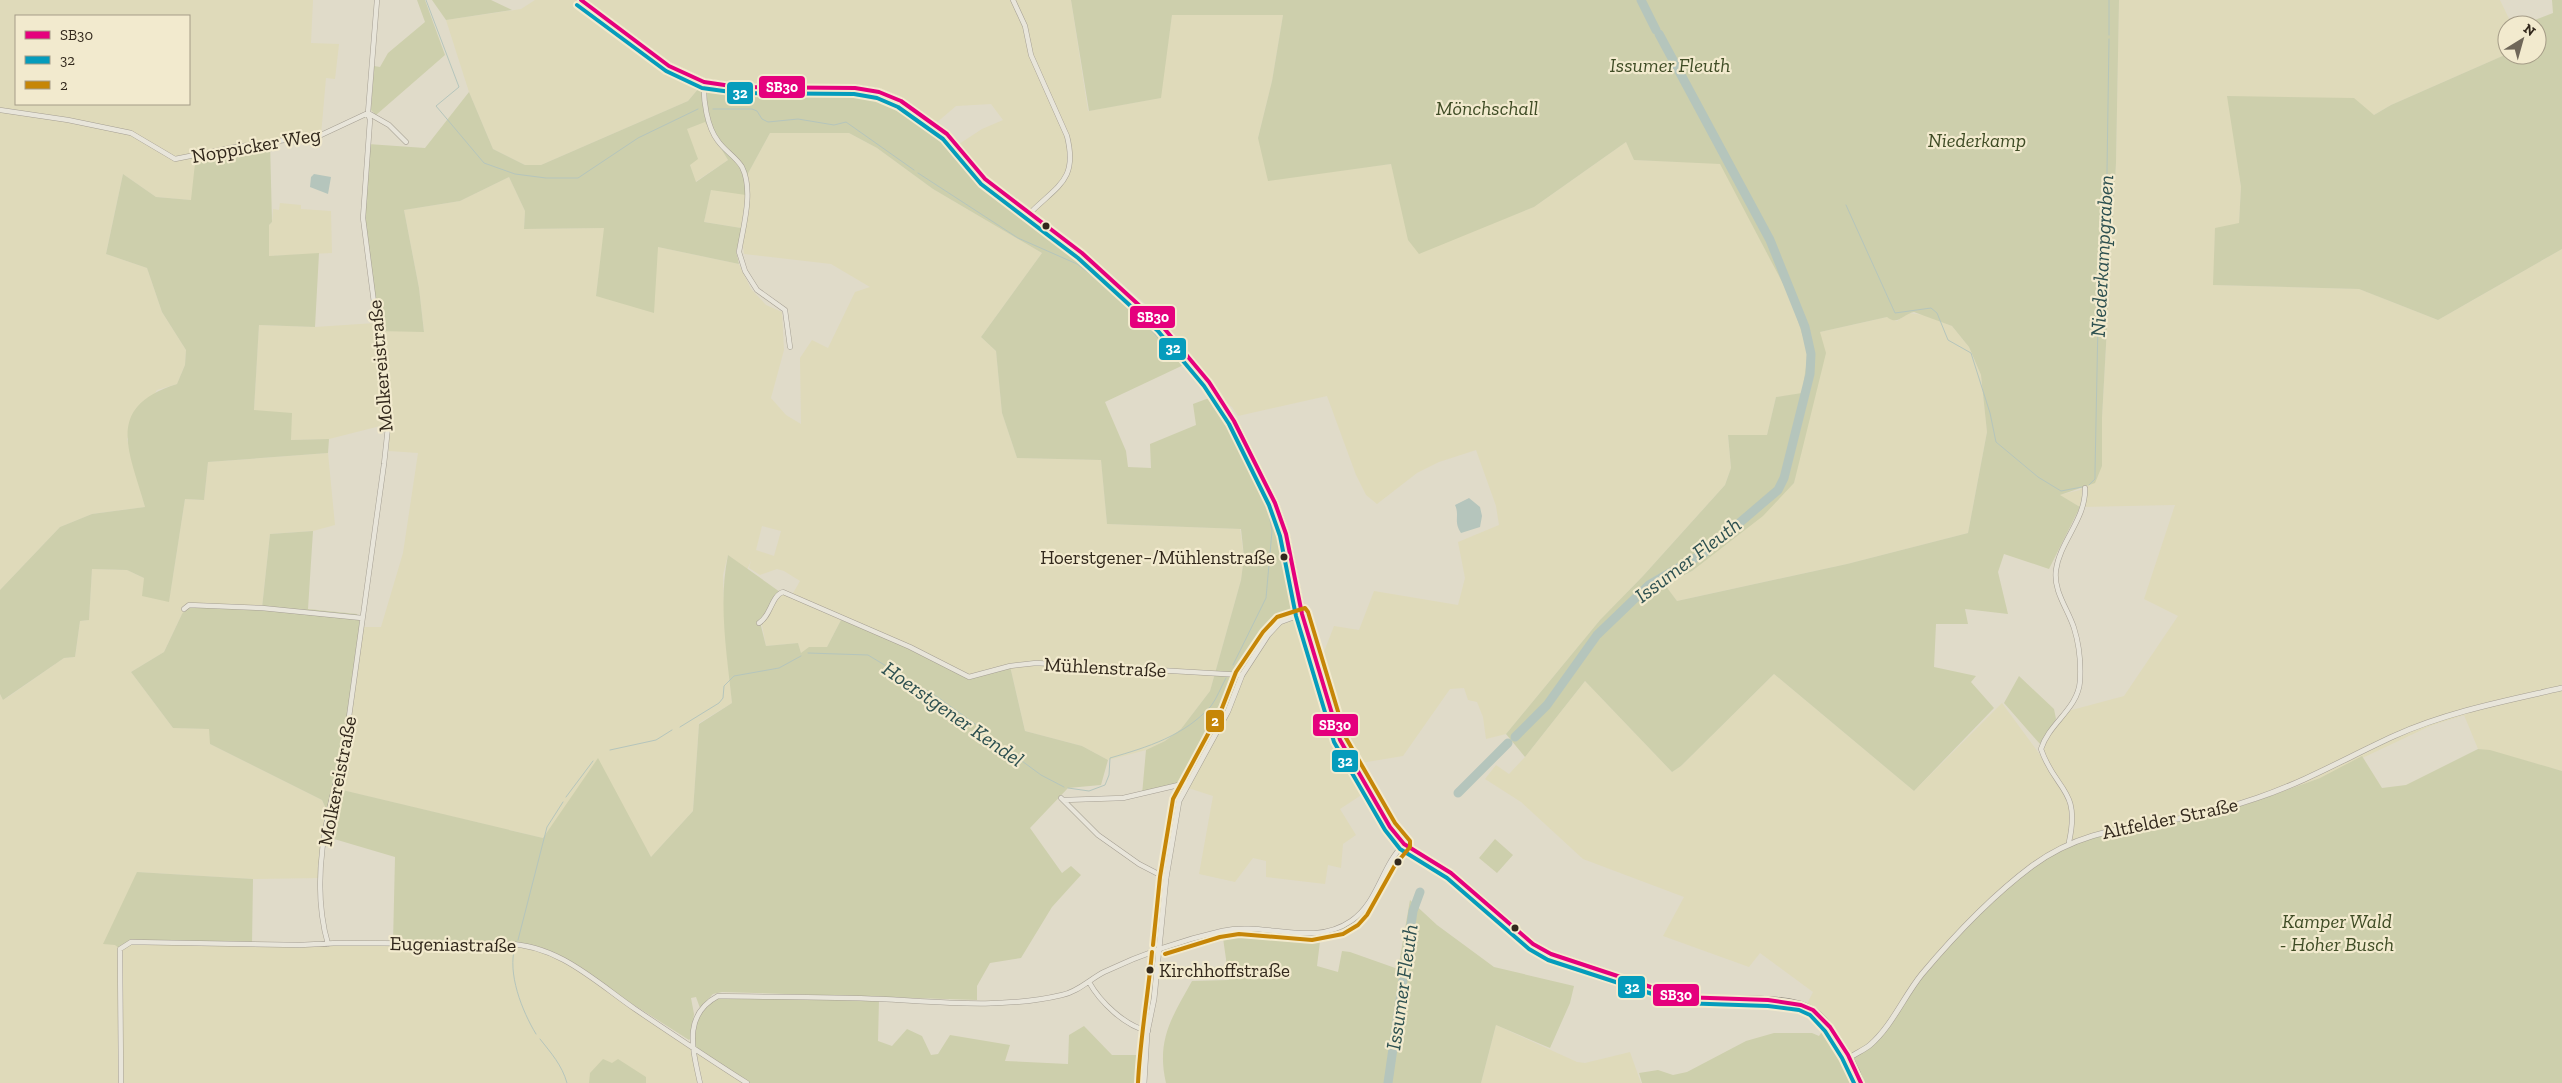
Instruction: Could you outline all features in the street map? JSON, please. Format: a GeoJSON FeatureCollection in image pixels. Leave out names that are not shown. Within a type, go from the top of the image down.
{"type":"FeatureCollection","features":[{"type":"Feature","properties":{"kind":"main road"},"geometry":{"type":"LineString","coordinates":[[581,0],[669,66],[704,82],[738,87],[855,88],[890,96],[920,112],[947,134],[985,179],[1004,196],[1030,213],[1082,253],[1129,294],[1163,327],[1209,382],[1249,448],[1275,504],[1290,550],[1302,614],[1340,740],[1390,827],[1404,844],[1451,873],[1533,944],[1551,954],[1681,997],[1697,1000],[1783,1001],[1800,1004],[1820,1016],[1849,1058],[1861,1083]]}},
{"type":"Feature","properties":{"kind":"street","name":"Molkereistraße"},"geometry":{"type":"LineString","coordinates":[[328,944],[322,920],[321,896],[324,836],[330,799],[344,753],[389,418],[364,218],[370,120],[368,113],[377,0]]}},
{"type":"Feature","properties":{"kind":"street"},"geometry":{"type":"LineString","coordinates":[[1013,0],[1025,26],[1031,55],[1067,136],[1070,147],[1071,164],[1066,178],[1030,213]]}},
{"type":"Feature","properties":{"kind":"street"},"geometry":{"type":"LineString","coordinates":[[704,82],[711,128],[717,140],[742,168],[745,180],[747,193],[739,252],[741,261],[757,290],[785,310],[790,348]]}},
{"type":"Feature","properties":{"kind":"street","name":"Noppicker Weg"},"geometry":{"type":"LineString","coordinates":[[0,110],[68,120],[131,133],[175,159],[235,146],[321,135],[368,113]]}},
{"type":"Feature","properties":{"kind":"street"},"geometry":{"type":"LineString","coordinates":[[368,113],[389,125],[406,142]]}},
{"type":"Feature","properties":{"kind":"street"},"geometry":{"type":"LineString","coordinates":[[2069,842],[2073,810],[2069,796],[2051,770],[2041,749],[2049,730],[2074,702],[2079,687],[2079,651],[2075,634],[2055,578],[2059,557],[2085,502],[2085,488]]}},
{"type":"Feature","properties":{"kind":"street","name":"Mühlenstraße"},"geometry":{"type":"LineString","coordinates":[[759,623],[766,617],[777,596],[783,592],[910,647],[969,677],[1010,666],[1036,663],[1242,675]]}},
{"type":"Feature","properties":{"kind":"street"},"geometry":{"type":"LineString","coordinates":[[184,609],[189,605],[262,608],[362,618]]}},
{"type":"Feature","properties":{"kind":"street"},"geometry":{"type":"LineString","coordinates":[[1144,1083],[1148,1031],[1154,999],[1166,878],[1179,801],[1187,783],[1228,712],[1242,675],[1268,635],[1280,622],[1302,614]]}},
{"type":"Feature","properties":{"kind":"street","name":"Altfelder Straße"},"geometry":{"type":"LineString","coordinates":[[1849,1058],[1870,1046],[1880,1035],[1920,976],[1976,917],[2033,865],[2069,842],[2100,832],[2214,811],[2250,801],[2311,778],[2394,736],[2426,723],[2474,709],[2562,688]]}},
{"type":"Feature","properties":{"kind":"street"},"geometry":{"type":"LineString","coordinates":[[1166,878],[1146,868],[1098,834],[1063,799],[1123,798],[1187,783]]}},
{"type":"Feature","properties":{"kind":"street"},"geometry":{"type":"LineString","coordinates":[[700,1083],[694,1047],[697,1013],[710,1000],[718,996],[977,1003],[1035,1000],[1052,997],[1070,993],[1102,973],[1158,949],[1222,931],[1240,928],[1313,934],[1339,928],[1352,921],[1363,911],[1372,898],[1393,856],[1404,844]]}},
{"type":"Feature","properties":{"kind":"street","name":"Eugeniastraße"},"geometry":{"type":"LineString","coordinates":[[121,1083],[120,949],[131,942],[300,946],[328,944],[508,944],[533,946],[555,955],[597,980],[747,1083]]}},
{"type":"Feature","properties":{"kind":"street"},"geometry":{"type":"LineString","coordinates":[[1089,982],[1094,991],[1111,1008],[1141,1029],[1148,1031]]}},
{"type":"Feature","properties":{"kind":"shaded area"},"geometry":{"type":"Polygon","coordinates":[[[0,0],[313,0],[311,43],[339,44],[335,79],[326,78],[321,135],[235,147],[191,200],[156,197],[123,174],[106,254],[147,268],[162,312],[186,350],[185,365],[177,384],[157,390],[127,439],[145,507],[92,514],[60,527],[0,590],[0,0]]]}},
{"type":"Feature","properties":{"kind":"shaded area"},"geometry":{"type":"Polygon","coordinates":[[[535,0],[1071,0],[1088,111],[1160,98],[1172,15],[1283,15],[1272,81],[1258,138],[1335,171],[1391,164],[1398,190],[1480,228],[1534,207],[1626,142],[1635,160],[1720,163],[1791,299],[1808,353],[1802,394],[1776,397],[1767,435],[1728,435],[1731,468],[1725,485],[1643,576],[1600,620],[1506,734],[1486,739],[1483,717],[1477,702],[1468,700],[1464,688],[1450,689],[1403,756],[1355,764],[1320,662],[1334,626],[1359,630],[1374,591],[1458,605],[1465,578],[1458,542],[1499,525],[1496,506],[1476,450],[1439,462],[1417,473],[1377,504],[1366,495],[1356,475],[1327,396],[1238,416],[1232,407],[1217,395],[1168,327],[1149,307],[1071,239],[1030,213],[988,179],[959,144],[982,129],[1003,120],[991,104],[956,106],[935,124],[704,82],[688,101],[541,165],[525,165],[493,149],[469,92],[446,20],[521,9],[535,0]]]}},
{"type":"Feature","properties":{"kind":"shaded area"},"geometry":{"type":"Polygon","coordinates":[[[2119,0],[2500,0],[2507,15],[2497,15],[2497,58],[2391,105],[2374,115],[2228,96],[2241,187],[2239,224],[2215,229],[2214,285],[2359,289],[2438,320],[2562,249],[2562,771],[2478,749],[2464,715],[2430,726],[2320,778],[2245,805],[2178,816],[2099,834],[1902,1003],[1870,1045],[1853,1055],[1826,1028],[1820,1016],[1806,1006],[1813,992],[1760,953],[1749,967],[1663,936],[1684,897],[1583,859],[1521,802],[1485,779],[1496,765],[1509,774],[1525,757],[1585,681],[1672,772],[1681,766],[1774,674],[1914,791],[2002,703],[2049,767],[2043,749],[2045,741],[2068,711],[2124,696],[2178,616],[2144,599],[2175,505],[2080,507],[2059,495],[2080,490],[2102,466],[2102,418],[2116,163],[2119,0]]]}},
{"type":"Feature","properties":{"kind":"shaded area"},"geometry":{"type":"Polygon","coordinates":[[[705,121],[728,160],[695,182],[690,164],[687,129],[705,121]]]}},
{"type":"Feature","properties":{"kind":"shaded area"},"geometry":{"type":"Polygon","coordinates":[[[770,133],[849,133],[877,148],[933,189],[1042,253],[981,337],[996,351],[1002,413],[1017,458],[1101,460],[1107,524],[1240,529],[1244,557],[1241,580],[1210,691],[1181,729],[1165,741],[1146,750],[1108,760],[1082,746],[1025,731],[1010,666],[969,677],[792,595],[800,581],[784,571],[777,569],[760,575],[749,568],[751,561],[747,570],[728,555],[723,575],[725,635],[732,703],[699,723],[693,811],[651,857],[628,816],[543,838],[333,788],[361,627],[381,627],[403,553],[418,453],[389,451],[389,418],[378,331],[424,331],[419,288],[404,210],[460,201],[509,177],[525,211],[524,229],[605,228],[596,296],[658,247],[739,264],[751,289],[766,305],[782,312],[784,350],[771,398],[786,415],[801,424],[800,358],[812,340],[828,348],[855,292],[870,287],[831,264],[744,254],[741,228],[704,222],[711,189],[745,179],[770,133]],[[762,526],[756,550],[774,556],[781,531],[762,526]]]}},
{"type":"Feature","properties":{"kind":"shaded area"},"geometry":{"type":"Polygon","coordinates":[[[314,174],[331,177],[328,194],[310,187],[311,177],[314,174]]]}},
{"type":"Feature","properties":{"kind":"shaded area"},"geometry":{"type":"Polygon","coordinates":[[[280,203],[301,205],[301,209],[331,211],[332,253],[269,256],[269,225],[272,222],[273,209],[279,210],[280,203]]]}},
{"type":"Feature","properties":{"kind":"shaded area"},"geometry":{"type":"Polygon","coordinates":[[[1909,313],[1924,315],[1952,326],[1969,347],[1981,375],[1987,432],[1968,533],[1847,564],[1677,601],[1664,585],[1692,571],[1794,483],[1820,332],[1887,317],[1897,321],[1909,313]]]}},
{"type":"Feature","properties":{"kind":"shaded area"},"geometry":{"type":"Polygon","coordinates":[[[375,323],[384,425],[329,439],[291,440],[254,410],[259,325],[315,327],[375,323]]]}},
{"type":"Feature","properties":{"kind":"shaded area"},"geometry":{"type":"Polygon","coordinates":[[[328,453],[335,525],[313,531],[270,534],[262,608],[182,614],[164,652],[131,672],[173,728],[210,729],[210,744],[322,800],[327,811],[321,878],[253,879],[137,872],[131,942],[508,944],[555,955],[693,1047],[700,1083],[0,1083],[0,694],[3,700],[64,658],[75,657],[80,621],[89,620],[92,569],[127,570],[144,578],[169,601],[185,499],[204,500],[208,462],[328,453]]]}},
{"type":"Feature","properties":{"kind":"shaded area"},"geometry":{"type":"Polygon","coordinates":[[[1469,498],[1480,507],[1482,516],[1480,527],[1461,533],[1457,525],[1455,505],[1469,498]]]}},
{"type":"Feature","properties":{"kind":"shaded area"},"geometry":{"type":"Polygon","coordinates":[[[780,594],[784,594],[841,620],[827,647],[801,653],[798,643],[766,646],[760,623],[767,619],[780,594]]]}},
{"type":"Feature","properties":{"kind":"shaded area"},"geometry":{"type":"Polygon","coordinates":[[[1302,614],[1340,740],[1369,790],[1340,809],[1356,835],[1343,844],[1341,868],[1328,865],[1325,884],[1266,877],[1266,861],[1253,858],[1235,882],[1199,874],[1213,796],[1185,787],[1242,675],[1280,622],[1302,614]]]}},
{"type":"Feature","properties":{"kind":"shaded area"},"geometry":{"type":"Polygon","coordinates":[[[1496,1025],[1577,1062],[1585,1063],[1630,1052],[1641,1083],[1481,1083],[1496,1025]]]}},
{"type":"Feature","properties":{"kind":"shaded area"},"geometry":{"type":"Polygon","coordinates":[[[696,1052],[743,1083],[703,1083],[696,1052]]]}},
{"type":"Feature","properties":{"kind":"green space"},"geometry":{"type":"Polygon","coordinates":[[[417,0],[425,0],[445,55],[376,115],[371,110],[374,66],[380,67],[388,53],[425,22],[417,0]]]}},
{"type":"Feature","properties":{"kind":"green space"},"geometry":{"type":"Polygon","coordinates":[[[432,0],[491,0],[512,10],[446,20],[432,0]]]}},
{"type":"Feature","properties":{"kind":"green space"},"geometry":{"type":"Polygon","coordinates":[[[1071,0],[2119,0],[2116,163],[2102,418],[2102,466],[2095,483],[2060,495],[2080,507],[2049,569],[2004,554],[1998,572],[2008,614],[1965,609],[1968,624],[1936,624],[1934,667],[1976,676],[1971,682],[1994,708],[1914,791],[1774,674],[1681,766],[1672,772],[1585,681],[1525,757],[1506,734],[1600,620],[1643,576],[1725,485],[1731,468],[1728,435],[1767,435],[1776,397],[1802,393],[1808,353],[1791,299],[1720,164],[1634,160],[1626,142],[1534,207],[1419,254],[1408,240],[1391,164],[1268,181],[1258,138],[1272,81],[1283,15],[1172,15],[1161,98],[1089,111],[1071,0]],[[1914,312],[1897,320],[1887,317],[1820,332],[1826,353],[1794,483],[1763,516],[1692,571],[1665,585],[1677,601],[1847,564],[1968,533],[1987,432],[1981,375],[1969,347],[1952,326],[1914,312]]]}},
{"type":"Feature","properties":{"kind":"green space"},"geometry":{"type":"Polygon","coordinates":[[[2552,0],[2562,0],[2562,249],[2438,320],[2359,289],[2213,285],[2215,228],[2239,223],[2241,187],[2227,96],[2354,98],[2374,115],[2391,105],[2497,58],[2497,65],[2547,65],[2547,15],[2553,13],[2552,0]]]}},
{"type":"Feature","properties":{"kind":"green space"},"geometry":{"type":"Polygon","coordinates":[[[704,82],[721,85],[855,88],[890,96],[935,124],[988,179],[1129,294],[1192,361],[1105,402],[1126,451],[1128,467],[1151,468],[1150,444],[1196,425],[1193,404],[1217,395],[1275,503],[1286,534],[1302,614],[1280,622],[1242,675],[1228,711],[1187,783],[1142,795],[1146,750],[1165,741],[1181,729],[1210,691],[1241,580],[1244,557],[1241,529],[1107,524],[1101,460],[1017,458],[1002,413],[996,351],[981,337],[1042,253],[933,189],[877,148],[849,133],[770,133],[745,179],[746,195],[711,190],[704,222],[741,228],[743,231],[736,251],[739,264],[658,247],[654,313],[596,296],[604,228],[524,229],[525,211],[509,177],[460,201],[404,210],[419,288],[424,332],[378,331],[363,218],[368,144],[425,148],[469,92],[493,149],[525,165],[541,165],[688,101],[704,82]],[[705,122],[687,129],[698,159],[690,165],[696,182],[728,160],[705,122]]]}},
{"type":"Feature","properties":{"kind":"green space"},"geometry":{"type":"Polygon","coordinates":[[[270,142],[272,222],[269,225],[269,256],[319,253],[315,327],[259,325],[254,410],[292,413],[291,440],[329,439],[328,453],[208,462],[204,500],[185,499],[169,602],[142,596],[144,578],[127,570],[92,569],[89,620],[80,621],[75,657],[64,658],[3,700],[0,694],[0,590],[60,527],[92,514],[145,507],[129,449],[128,433],[131,418],[139,405],[154,394],[177,384],[185,365],[186,350],[162,312],[147,268],[106,254],[123,174],[156,197],[191,200],[196,154],[270,142]]]}},
{"type":"Feature","properties":{"kind":"green space"},"geometry":{"type":"Polygon","coordinates":[[[313,531],[308,609],[357,614],[361,627],[344,753],[334,788],[543,838],[598,758],[651,857],[693,811],[699,724],[732,703],[724,610],[725,573],[728,555],[780,592],[760,622],[766,646],[798,643],[801,653],[809,647],[827,647],[841,620],[910,647],[969,677],[1010,666],[1025,731],[1082,746],[1108,760],[1101,785],[1068,788],[1030,828],[1062,873],[1071,866],[1081,875],[1052,907],[1021,958],[990,963],[977,986],[977,1000],[722,992],[713,994],[700,1008],[696,997],[691,998],[694,1014],[691,1038],[689,1040],[634,1005],[633,1007],[555,955],[533,946],[393,943],[395,857],[324,836],[327,811],[322,800],[210,744],[209,729],[173,728],[131,672],[164,652],[182,614],[189,605],[262,608],[270,534],[313,531]]]}},
{"type":"Feature","properties":{"kind":"green space"},"geometry":{"type":"Polygon","coordinates":[[[2019,676],[2054,709],[2056,719],[2040,744],[2004,703],[2019,676]]]}},
{"type":"Feature","properties":{"kind":"green space","name":"Kamper Wald - Hoher Busch"},"geometry":{"type":"Polygon","coordinates":[[[2478,749],[2490,750],[2562,771],[2562,1083],[1642,1083],[1639,1073],[1658,1070],[1673,1075],[1687,1072],[1746,1041],[1774,1033],[1812,1033],[1819,1036],[1827,1024],[1849,1058],[1870,1045],[1929,965],[2010,884],[2054,852],[2087,838],[2161,822],[2178,816],[2245,805],[2320,778],[2362,756],[2382,788],[2406,785],[2478,749]]]}},
{"type":"Feature","properties":{"kind":"green space"},"geometry":{"type":"Polygon","coordinates":[[[1495,839],[1513,855],[1497,873],[1479,858],[1495,839]]]}},
{"type":"Feature","properties":{"kind":"green space"},"geometry":{"type":"Polygon","coordinates":[[[137,872],[253,879],[252,945],[132,942],[120,949],[115,945],[103,944],[137,872]]]}},
{"type":"Feature","properties":{"kind":"green space"},"geometry":{"type":"Polygon","coordinates":[[[1410,900],[1437,925],[1494,967],[1574,986],[1570,1003],[1550,1048],[1496,1025],[1481,1083],[1166,1083],[1163,1054],[1168,1029],[1192,981],[1229,980],[1222,931],[1240,928],[1321,933],[1317,966],[1338,972],[1342,951],[1398,969],[1410,900]]]}},
{"type":"Feature","properties":{"kind":"green space"},"geometry":{"type":"Polygon","coordinates":[[[718,996],[879,999],[878,1041],[892,1046],[907,1029],[922,1036],[931,1055],[938,1054],[950,1035],[1010,1045],[1005,1061],[1068,1064],[1069,1035],[1084,1026],[1112,1055],[1146,1055],[1144,1083],[747,1083],[693,1047],[697,1013],[718,996]]]}},
{"type":"Feature","properties":{"kind":"green space"},"geometry":{"type":"Polygon","coordinates":[[[603,1059],[612,1063],[618,1059],[646,1077],[646,1083],[589,1083],[590,1073],[603,1059]]]}},
{"type":"Feature","properties":{"kind":"waterway","name":"Hoerstgener Kendel"},"geometry":{"type":"LineString","coordinates":[[426,0],[459,87],[436,106],[484,163],[515,174],[546,178],[578,178],[638,138],[698,109]]}},
{"type":"Feature","properties":{"kind":"waterway","name":"Issumer Fleuth"},"geometry":{"type":"LineString","coordinates":[[1641,0],[1656,30]]}},
{"type":"Feature","properties":{"kind":"waterway","name":"Niederkampgraben"},"geometry":{"type":"LineString","coordinates":[[2109,0],[2109,35]]}},
{"type":"Feature","properties":{"kind":"waterway","name":"Issumer Fleuth"},"geometry":{"type":"LineString","coordinates":[[1515,737],[1547,705],[1597,635],[1649,585],[1704,553],[1778,490],[1784,478],[1810,374],[1811,354],[1805,327],[1770,240],[1659,34]]}},
{"type":"Feature","properties":{"kind":"waterway","name":"Niederkampgraben"},"geometry":{"type":"LineString","coordinates":[[2089,485],[2095,479],[2098,322],[2104,275],[2106,238],[2109,39]]}},
{"type":"Feature","properties":{"kind":"waterway","name":"Hoerstgener Kendel"},"geometry":{"type":"LineString","coordinates":[[713,109],[752,109],[757,111],[762,119],[768,122],[798,119],[834,125],[846,122],[914,170]]}},
{"type":"Feature","properties":{"kind":"waterway","name":"Hoerstgener Kendel"},"geometry":{"type":"LineString","coordinates":[[918,173],[1018,238],[1077,264],[1124,300],[1185,368]]}},
{"type":"Feature","properties":{"kind":"waterway"},"geometry":{"type":"LineString","coordinates":[[1846,205],[1895,313],[1931,308],[1937,313],[1948,340],[1971,353],[1990,413],[1996,442],[2038,477],[2061,491],[2082,487]]}},
{"type":"Feature","properties":{"kind":"waterway","name":"Hoerstgener Kendel"},"geometry":{"type":"LineString","coordinates":[[1220,414],[1247,459],[1269,514],[1272,531],[1266,598],[1233,665]]}},
{"type":"Feature","properties":{"kind":"waterway","name":"Hoerstgener Kendel"},"geometry":{"type":"LineString","coordinates":[[808,653],[868,655],[936,696],[1041,775],[1064,787]]}},
{"type":"Feature","properties":{"kind":"waterway","name":"Hoerstgener Kendel"},"geometry":{"type":"LineString","coordinates":[[680,727],[719,703],[723,698],[724,686],[734,676],[779,668],[801,656]]}},
{"type":"Feature","properties":{"kind":"waterway","name":"Hoerstgener Kendel"},"geometry":{"type":"LineString","coordinates":[[1068,788],[1089,791],[1105,785],[1109,775],[1110,758],[1152,745],[1189,725],[1211,706],[1226,678]]}},
{"type":"Feature","properties":{"kind":"waterway","name":"Hoerstgener Kendel"},"geometry":{"type":"LineString","coordinates":[[610,750],[656,740],[672,730]]}},
{"type":"Feature","properties":{"kind":"waterway","name":"Issumer Fleuth"},"geometry":{"type":"LineString","coordinates":[[1458,793],[1508,743]]}},
{"type":"Feature","properties":{"kind":"waterway","name":"Hoerstgener Kendel"},"geometry":{"type":"LineString","coordinates":[[566,797],[593,761]]}},
{"type":"Feature","properties":{"kind":"waterway","name":"Hoerstgener Kendel"},"geometry":{"type":"LineString","coordinates":[[518,940],[547,827],[563,802]]}},
{"type":"Feature","properties":{"kind":"waterway","name":"Issumer Fleuth"},"geometry":{"type":"LineString","coordinates":[[1388,1083],[1413,911],[1420,892]]}},
{"type":"Feature","properties":{"kind":"waterway","name":"Hoerstgener Kendel"},"geometry":{"type":"LineString","coordinates":[[515,947],[513,957],[514,980],[521,1003],[536,1034]]}},
{"type":"Feature","properties":{"kind":"waterway","name":"Hoerstgener Kendel"},"geometry":{"type":"LineString","coordinates":[[540,1039],[559,1065],[567,1083]]}},
{"type":"Feature","properties":{"kind":"transit line","name":"SB30"},"geometry":{"type":"LineString","coordinates":[[581,0],[669,66],[704,82],[738,87],[855,88],[879,92],[901,101],[947,134],[985,179],[1082,253],[1163,327],[1209,382],[1234,421],[1275,503],[1286,534],[1302,614],[1340,740],[1390,827],[1404,844],[1451,873],[1533,944],[1551,954],[1681,997],[1768,1000],[1801,1005],[1813,1010],[1830,1027],[1848,1055],[1861,1083]]}},
{"type":"Feature","properties":{"kind":"transit line","name":"32"},"geometry":{"type":"LineString","coordinates":[[577,5],[666,71],[702,88],[738,93],[854,94],[877,98],[898,107],[943,139],[981,184],[1078,258],[1158,331],[1204,386],[1229,424],[1269,505],[1280,536],[1296,616],[1334,742],[1385,830],[1400,849],[1447,878],[1529,949],[1548,960],[1680,1003],[1768,1006],[1799,1010],[1810,1015],[1825,1031],[1842,1058],[1854,1083]]}},
{"type":"Feature","properties":{"kind":"transit line","name":"2"},"geometry":{"type":"LineString","coordinates":[[1153,945],[1160,877],[1173,799],[1222,708],[1236,672],[1263,632],[1277,617],[1305,608],[1308,612],[1346,738],[1395,823],[1410,841],[1410,847],[1395,865],[1367,915],[1358,925],[1343,934],[1312,940],[1239,934],[1220,937],[1165,954]]}},
{"type":"Feature","properties":{"kind":"transit line","name":"2"},"geometry":{"type":"LineString","coordinates":[[1138,1083],[1140,1050],[1152,952]]}},
{"type":"Feature","properties":{"kind":"place","name":"Hoerstgener−/Mühlenstraße"},"geometry":{"type":"Point","coordinates":[1284,557]}},
{"type":"Feature","properties":{"kind":"place","name":"Kirchhoffstraße"},"geometry":{"type":"Point","coordinates":[1150,970]}},
{"type":"Feature","properties":{"kind":"park label","name":"Mönchschall"},"geometry":{"type":"Point","coordinates":[1487,108]}},
{"type":"Feature","properties":{"kind":"park label","name":"Niederkamp"},"geometry":{"type":"Point","coordinates":[1977,140]}}]}
